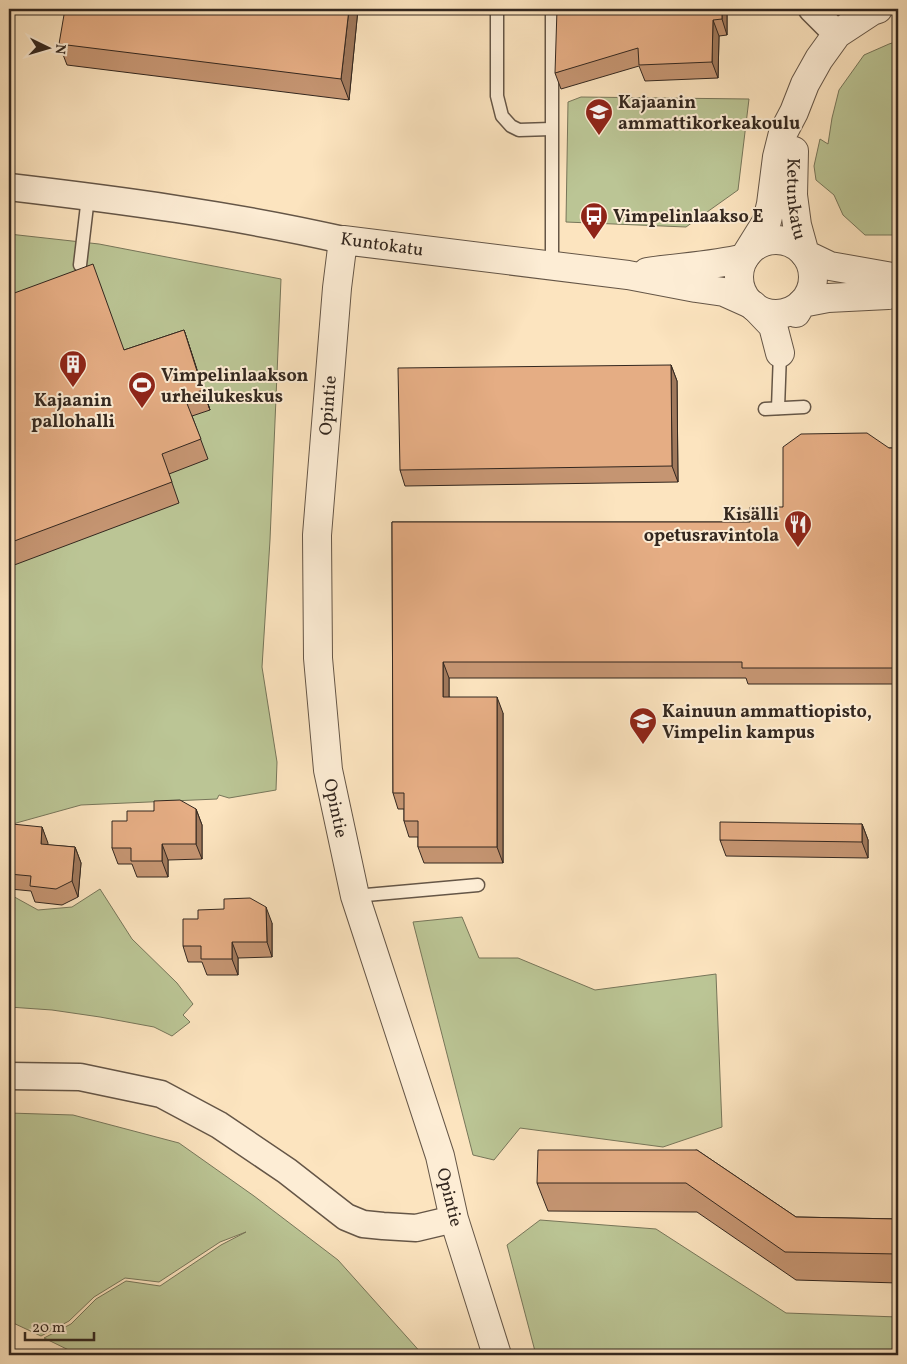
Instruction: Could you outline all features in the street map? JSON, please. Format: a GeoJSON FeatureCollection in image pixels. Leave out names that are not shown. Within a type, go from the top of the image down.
{"type":"FeatureCollection","features":[{"type":"Feature","properties":{"kind":"street"},"geometry":{"type":"LineString","coordinates":[[812,9],[837,34]]}},
{"type":"Feature","properties":{"kind":"street","name":"Ketunkatu"},"geometry":{"type":"LineString","coordinates":[[744,258],[767,221],[777,157],[783,133],[805,84],[837,34],[878,9]]}},
{"type":"Feature","properties":{"kind":"street","name":"Ketunkatu"},"geometry":{"type":"LineString","coordinates":[[794,112],[793,195],[797,225],[805,254]]}},
{"type":"Feature","properties":{"kind":"street","name":"Kuntokatu"},"geometry":{"type":"LineString","coordinates":[[9,187],[88,196],[278,226],[343,240],[628,275],[724,292],[753,305]]}},
{"type":"Feature","properties":{"kind":"street","name":"Opintie"},"geometry":{"type":"LineString","coordinates":[[343,240],[337,288],[317,535],[318,658],[328,770],[355,896],[440,1156],[454,1219],[497,1355]]}},
{"type":"Feature","properties":{"kind":"street"},"geometry":{"type":"LineString","coordinates":[[780,353],[773,326],[746,298],[739,278],[744,258],[762,242],[773,240],[785,241],[796,246],[805,254],[830,266],[898,278]]}},
{"type":"Feature","properties":{"kind":"street"},"geometry":{"type":"LineString","coordinates":[[780,353],[785,330],[808,295],[812,284],[813,274],[805,254]]}},
{"type":"Feature","properties":{"kind":"street"},"geometry":{"type":"LineString","coordinates":[[628,275],[722,263],[744,258]]}},
{"type":"Feature","properties":{"kind":"street"},"geometry":{"type":"LineString","coordinates":[[753,305],[762,311],[783,313],[793,310],[802,303],[828,298],[854,298],[888,295],[898,292]]}},
{"type":"Feature","properties":{"kind":"street"},"geometry":{"type":"LineString","coordinates":[[9,1076],[80,1077],[161,1094],[219,1125],[287,1172],[346,1217],[363,1224],[416,1228],[454,1219]]}},
{"type":"Feature","properties":{"kind":"lane"},"geometry":{"type":"LineString","coordinates":[[497,9],[497,96],[502,116],[511,126],[519,130],[552,129]]}},
{"type":"Feature","properties":{"kind":"lane"},"geometry":{"type":"LineString","coordinates":[[552,9],[552,266]]}},
{"type":"Feature","properties":{"kind":"lane"},"geometry":{"type":"LineString","coordinates":[[80,265],[88,196]]}},
{"type":"Feature","properties":{"kind":"lane"},"geometry":{"type":"LineString","coordinates":[[778,408],[780,353]]}},
{"type":"Feature","properties":{"kind":"lane"},"geometry":{"type":"LineString","coordinates":[[765,409],[804,407]]}},
{"type":"Feature","properties":{"kind":"lane"},"geometry":{"type":"LineString","coordinates":[[355,896],[478,886]]}},
{"type":"Feature","properties":{"kind":"green space"},"geometry":{"type":"Polygon","coordinates":[[[898,41],[898,235],[865,235],[843,215],[834,195],[816,180],[814,166],[820,139],[828,144],[839,90],[864,55],[898,41]]]}},
{"type":"Feature","properties":{"kind":"green space"},"geometry":{"type":"Polygon","coordinates":[[[581,97],[749,99],[738,190],[686,227],[566,222],[568,102],[581,97]]]}},
{"type":"Feature","properties":{"kind":"green space","name":"Vimpelinlaakson urheilukeskus"},"geometry":{"type":"Polygon","coordinates":[[[9,234],[99,244],[281,279],[270,540],[262,667],[277,762],[276,790],[229,798],[219,795],[217,799],[81,805],[9,825],[9,234]]]}},
{"type":"Feature","properties":{"kind":"green space"},"geometry":{"type":"Polygon","coordinates":[[[100,889],[132,939],[177,983],[193,1004],[183,1015],[190,1022],[172,1036],[154,1027],[100,1017],[52,1010],[9,1007],[9,894],[38,910],[72,907],[100,889]]]}},
{"type":"Feature","properties":{"kind":"green space"},"geometry":{"type":"Polygon","coordinates":[[[462,917],[479,958],[518,958],[595,990],[716,974],[722,1127],[663,1147],[520,1128],[494,1160],[473,1155],[413,922],[462,917]]]}},
{"type":"Feature","properties":{"kind":"green space"},"geometry":{"type":"Polygon","coordinates":[[[9,1113],[73,1115],[179,1143],[254,1196],[338,1260],[423,1355],[79,1355],[44,1338],[71,1324],[96,1299],[126,1281],[160,1286],[221,1245],[246,1232],[220,1242],[159,1282],[125,1278],[94,1297],[69,1321],[41,1336],[9,1321],[9,1113]]]}},
{"type":"Feature","properties":{"kind":"green space"},"geometry":{"type":"Polygon","coordinates":[[[540,1220],[656,1229],[786,1313],[898,1317],[898,1355],[536,1355],[507,1245],[540,1220]]]}},
{"type":"Feature","properties":{"kind":"building"},"geometry":{"type":"Polygon","coordinates":[[[65,9],[349,9],[341,79],[59,44],[65,9]]]}},
{"type":"Feature","properties":{"kind":"building"},"geometry":{"type":"Polygon","coordinates":[[[557,9],[722,9],[722,19],[713,20],[712,62],[639,65],[638,48],[555,73],[557,9]]]}},
{"type":"Feature","properties":{"kind":"building","name":"Kajaanin pallohalli"},"geometry":{"type":"Polygon","coordinates":[[[93,264],[124,350],[184,330],[203,390],[184,396],[201,439],[162,454],[172,482],[9,543],[9,295],[93,264]]]}},
{"type":"Feature","properties":{"kind":"building"},"geometry":{"type":"Polygon","coordinates":[[[671,365],[672,466],[400,470],[398,368],[671,365]]]}},
{"type":"Feature","properties":{"kind":"building"},"geometry":{"type":"Polygon","coordinates":[[[867,433],[889,448],[898,448],[898,668],[742,668],[742,662],[443,662],[443,697],[497,697],[497,847],[418,847],[418,821],[404,821],[404,793],[393,793],[392,522],[750,522],[750,507],[783,507],[783,447],[801,434],[867,433]]]}},
{"type":"Feature","properties":{"kind":"building"},"geometry":{"type":"Polygon","coordinates":[[[180,800],[196,809],[196,844],[162,844],[162,861],[131,861],[131,848],[112,848],[112,821],[127,821],[127,811],[154,811],[154,801],[180,800]]]}},
{"type":"Feature","properties":{"kind":"building"},"geometry":{"type":"Polygon","coordinates":[[[720,822],[862,824],[862,842],[720,840],[720,822]]]}},
{"type":"Feature","properties":{"kind":"building"},"geometry":{"type":"Polygon","coordinates":[[[12,824],[42,827],[41,844],[75,847],[72,881],[56,889],[30,886],[31,876],[9,874],[9,838],[11,838],[12,824]]]}},
{"type":"Feature","properties":{"kind":"building"},"geometry":{"type":"Polygon","coordinates":[[[250,898],[266,907],[267,942],[232,942],[232,959],[201,959],[201,946],[183,946],[183,919],[198,919],[198,910],[224,909],[224,899],[250,898]]]}},
{"type":"Feature","properties":{"kind":"building"},"geometry":{"type":"Polygon","coordinates":[[[538,1150],[697,1150],[796,1217],[898,1219],[898,1254],[785,1252],[686,1183],[537,1183],[538,1150]]]}},
{"type":"Feature","properties":{"kind":"place","name":"Kajaanin ammattikorkeakoulu"},"geometry":{"type":"Point","coordinates":[599,136]}},
{"type":"Feature","properties":{"kind":"place","name":"Vimpelinlaakso E"},"geometry":{"type":"Point","coordinates":[594,240]}},
{"type":"Feature","properties":{"kind":"place","name":"Kajaanin pallohalli"},"geometry":{"type":"Point","coordinates":[73,388]}},
{"type":"Feature","properties":{"kind":"place","name":"Vimpelinlaakson urheilukeskus"},"geometry":{"type":"Point","coordinates":[142,409]}},
{"type":"Feature","properties":{"kind":"place","name":"Kisälli opetusravintola"},"geometry":{"type":"Point","coordinates":[798,548]}},
{"type":"Feature","properties":{"kind":"place","name":"Kainuun ammattiopisto, Vimpelin kampus"},"geometry":{"type":"Point","coordinates":[643,745]}}]}
